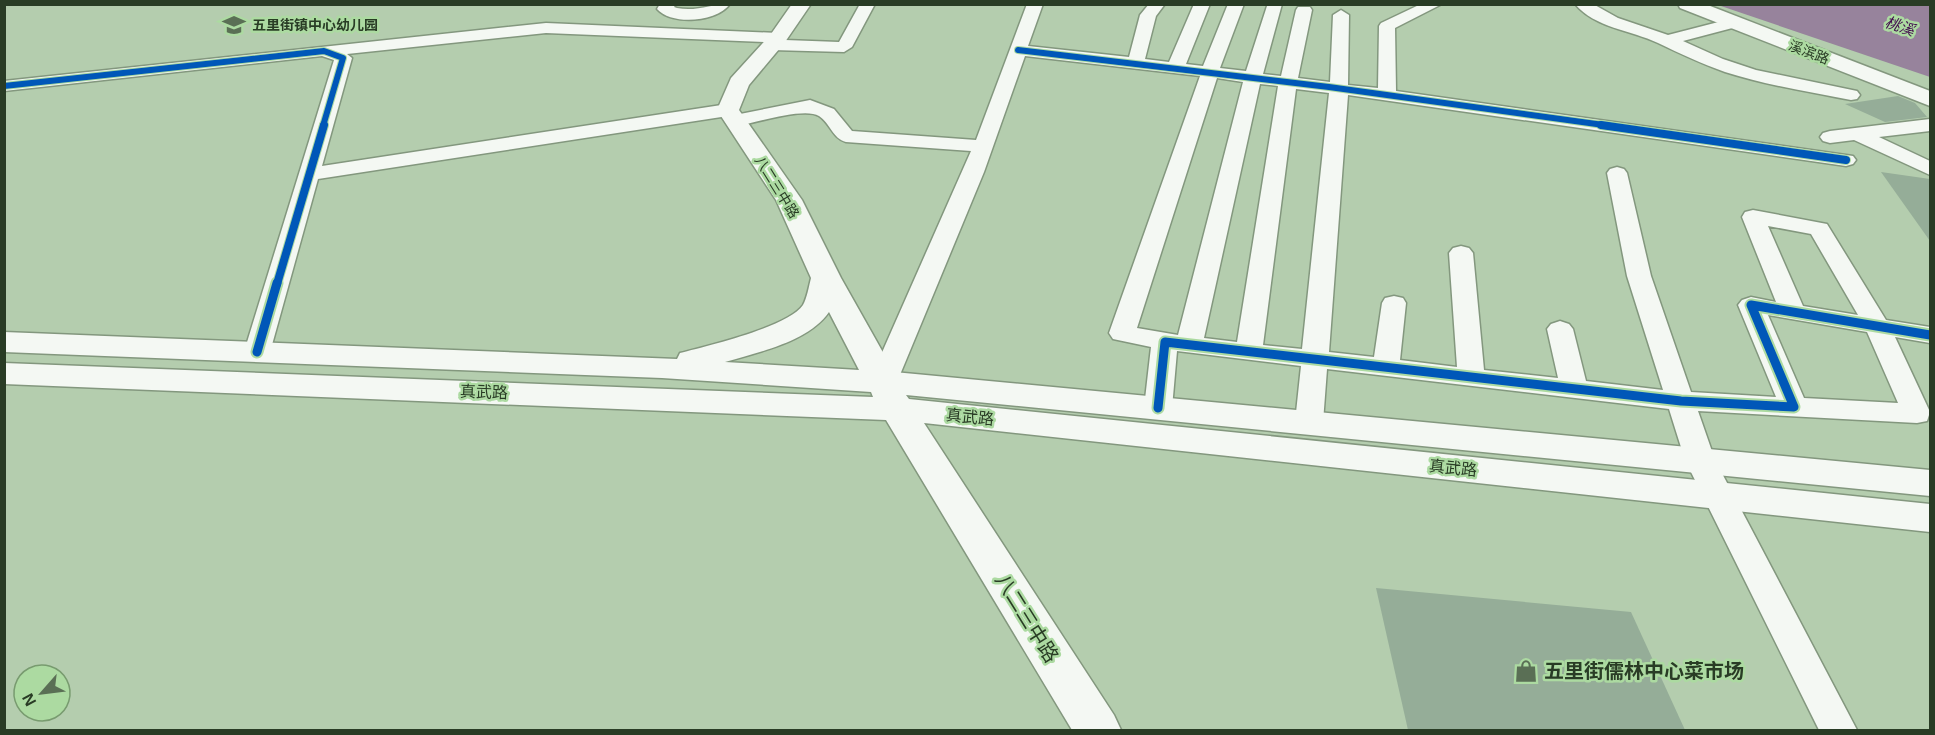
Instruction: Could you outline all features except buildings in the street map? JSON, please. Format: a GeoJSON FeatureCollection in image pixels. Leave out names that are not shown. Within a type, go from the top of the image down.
{"type":"FeatureCollection","features":[{"type":"Feature","properties":{"kind":"main road"},"geometry":{"type":"LineString","coordinates":[[731,115],[738,83],[775,41],[802,4]]}},
{"type":"Feature","properties":{"kind":"main road","name":"溪滨路"},"geometry":{"type":"LineString","coordinates":[[1687,4],[1930,99]]}},
{"type":"Feature","properties":{"kind":"main road","name":"八二三中路"},"geometry":{"type":"LineString","coordinates":[[731,115],[789,200],[826,278],[890,395],[1097,730]]}},
{"type":"Feature","properties":{"kind":"main road"},"geometry":{"type":"LineString","coordinates":[[662,368],[743,347],[789,328],[815,311],[826,278]]}},
{"type":"Feature","properties":{"kind":"main road","name":"真武路"},"geometry":{"type":"LineString","coordinates":[[4,342],[662,368],[1717,496],[1930,518]]}},
{"type":"Feature","properties":{"kind":"main road","name":"真武路"},"geometry":{"type":"LineString","coordinates":[[4,373],[890,395],[1158,408],[1930,483]]}},
{"type":"Feature","properties":{"kind":"street"},"geometry":{"type":"LineString","coordinates":[[669,4],[665,9],[674,14],[704,14],[719,9],[723,4]]}},
{"type":"Feature","properties":{"kind":"street"},"geometry":{"type":"LineString","coordinates":[[4,86],[546,28],[844,47],[868,4]]}},
{"type":"Feature","properties":{"kind":"street"},"geometry":{"type":"LineString","coordinates":[[890,395],[1035,4]]}},
{"type":"Feature","properties":{"kind":"street"},"geometry":{"type":"LineString","coordinates":[[1136,63],[1148,15],[1158,4]]}},
{"type":"Feature","properties":{"kind":"street"},"geometry":{"type":"LineString","coordinates":[[1176,67],[1202,4]]}},
{"type":"Feature","properties":{"kind":"street"},"geometry":{"type":"LineString","coordinates":[[1236,4],[1210,72],[1122,333],[1177,343],[1681,401],[1917,414],[1877,326],[1819,229],[1753,217],[1793,312]]}},
{"type":"Feature","properties":{"kind":"street"},"geometry":{"type":"LineString","coordinates":[[1387,94],[1387,26],[1435,4]]}},
{"type":"Feature","properties":{"kind":"street"},"geometry":{"type":"LineString","coordinates":[[1582,4],[1596,15],[1616,24],[1666,40],[1717,63],[1762,77],[1851,95]]}},
{"type":"Feature","properties":{"kind":"street"},"geometry":{"type":"LineString","coordinates":[[1158,408],[1252,77],[1275,6]]}},
{"type":"Feature","properties":{"kind":"street"},"geometry":{"type":"LineString","coordinates":[[1249,351],[1288,82],[1304,10]]}},
{"type":"Feature","properties":{"kind":"street"},"geometry":{"type":"LineString","coordinates":[[1309,423],[1339,88],[1341,15]]}},
{"type":"Feature","properties":{"kind":"street"},"geometry":{"type":"LineString","coordinates":[[1666,40],[1734,23]]}},
{"type":"Feature","properties":{"kind":"street"},"geometry":{"type":"LineString","coordinates":[[1018,50],[1176,67],[1387,94],[1846,160]]}},
{"type":"Feature","properties":{"kind":"street"},"geometry":{"type":"LineString","coordinates":[[257,352],[343,58],[324,51]]}},
{"type":"Feature","properties":{"kind":"street"},"geometry":{"type":"LineString","coordinates":[[309,174],[810,106],[827,113],[846,136],[983,146]]}},
{"type":"Feature","properties":{"kind":"street"},"geometry":{"type":"LineString","coordinates":[[1830,137],[1928,127]]}},
{"type":"Feature","properties":{"kind":"street"},"geometry":{"type":"LineString","coordinates":[[1857,134],[1930,169]]}},
{"type":"Feature","properties":{"kind":"street"},"geometry":{"type":"LineString","coordinates":[[1617,172],[1639,276],[1700,460],[1838,730]]}},
{"type":"Feature","properties":{"kind":"street"},"geometry":{"type":"LineString","coordinates":[[1461,253],[1471,376]]}},
{"type":"Feature","properties":{"kind":"street"},"geometry":{"type":"LineString","coordinates":[[1386,367],[1394,303]]}},
{"type":"Feature","properties":{"kind":"street"},"geometry":{"type":"LineString","coordinates":[[1794,407],[1751,305],[1930,335]]}},
{"type":"Feature","properties":{"kind":"street"},"geometry":{"type":"LineString","coordinates":[[1560,329],[1574,389]]}},
{"type":"Feature","properties":{"kind":"water","name":"桃溪"},"geometry":{"type":"Polygon","coordinates":[[[1718,5],[1930,5],[1930,77],[1718,5]]]}},
{"type":"Feature","properties":{"kind":"cycle path"},"geometry":{"type":"LineString","coordinates":[[1018,50],[1329,87],[1846,160]]}},
{"type":"Feature","properties":{"kind":"cycle path"},"geometry":{"type":"LineString","coordinates":[[4,86],[324,51],[343,58],[257,352]]}},
{"type":"Feature","properties":{"kind":"cycle path"},"geometry":{"type":"LineString","coordinates":[[1158,408],[1165,342],[1681,401],[1794,407],[1751,305],[1930,335]]}},
{"type":"Feature","properties":{"kind":"place","name":"五里街镇中心幼儿园"},"geometry":{"type":"Point","coordinates":[234,25]}},
{"type":"Feature","properties":{"kind":"place","name":"五里街儒林中心菜市场"},"geometry":{"type":"Point","coordinates":[1526,671]}}]}
